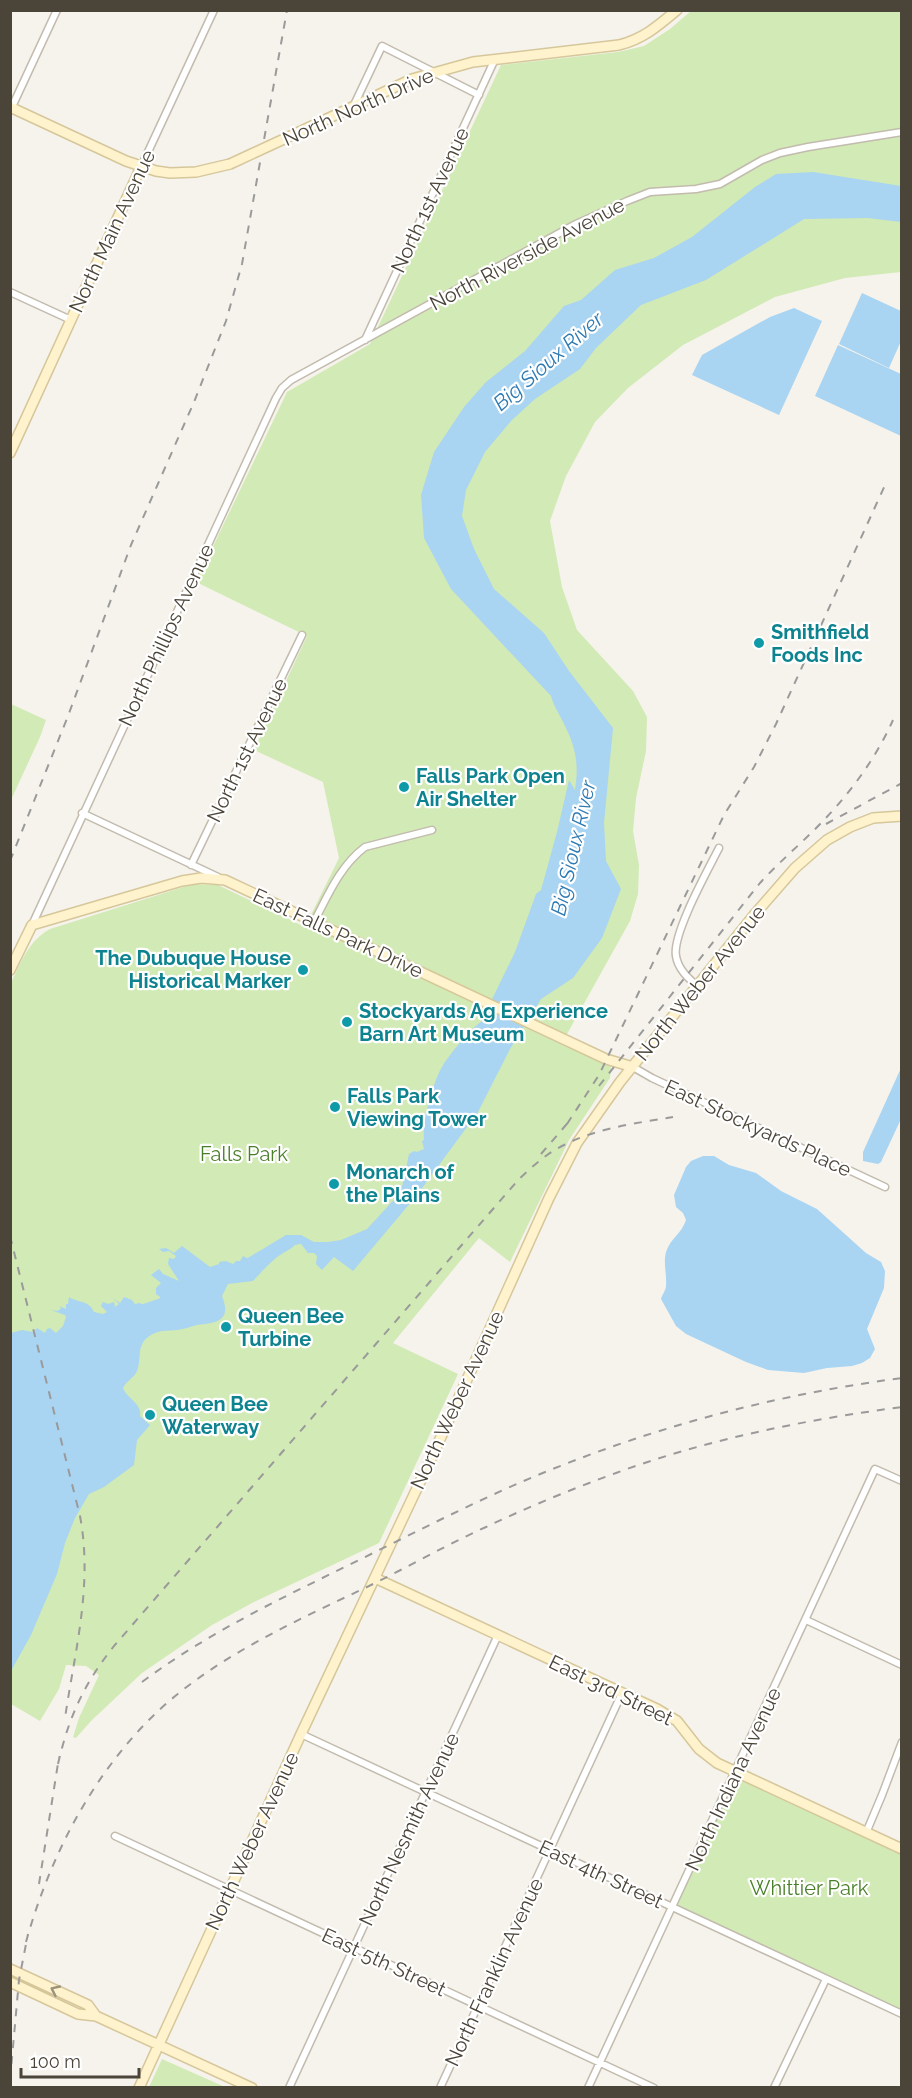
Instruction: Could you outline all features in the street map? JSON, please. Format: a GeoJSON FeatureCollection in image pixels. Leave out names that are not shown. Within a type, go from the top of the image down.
{"type":"FeatureCollection","features":[{"type":"Feature","properties":{"kind":"street"},"geometry":{"type":"LineString","coordinates":[[11,108],[57,10]]}},
{"type":"Feature","properties":{"kind":"street","name":"North Main Avenue"},"geometry":{"type":"LineString","coordinates":[[10,453],[214,10]]}},
{"type":"Feature","properties":{"kind":"street","name":"North North Drive"},"geometry":{"type":"LineString","coordinates":[[11,108],[141,167],[156,171],[185,173],[211,170],[230,164],[412,79],[473,62],[619,45],[651,33],[677,10]]}},
{"type":"Feature","properties":{"kind":"street"},"geometry":{"type":"LineString","coordinates":[[354,106],[382,46],[479,95]]}},
{"type":"Feature","properties":{"kind":"street","name":"North 1st Avenue"},"geometry":{"type":"LineString","coordinates":[[365,340],[495,59]]}},
{"type":"Feature","properties":{"kind":"street","name":"North Riverside Avenue"},"geometry":{"type":"LineString","coordinates":[[365,340],[576,224],[650,192],[708,187],[720,184],[762,159],[780,153],[902,132]]}},
{"type":"Feature","properties":{"kind":"street"},"geometry":{"type":"LineString","coordinates":[[10,292],[71,320]]}},
{"type":"Feature","properties":{"kind":"street","name":"North Phillips Avenue"},"geometry":{"type":"LineString","coordinates":[[10,970],[276,398],[291,380],[365,340]]}},
{"type":"Feature","properties":{"kind":"street","name":"North 1st Avenue"},"geometry":{"type":"LineString","coordinates":[[192,865],[302,635]]}},
{"type":"Feature","properties":{"kind":"street"},"geometry":{"type":"LineString","coordinates":[[82,813],[225,880]]}},
{"type":"Feature","properties":{"kind":"street","name":"North Weber Avenue"},"geometry":{"type":"LineString","coordinates":[[139,2088],[560,1176],[586,1130],[633,1067],[770,895],[820,846],[841,832],[873,818],[902,816]]}},
{"type":"Feature","properties":{"kind":"street"},"geometry":{"type":"LineString","coordinates":[[314,922],[332,885],[358,852],[365,847],[432,830]]}},
{"type":"Feature","properties":{"kind":"street"},"geometry":{"type":"LineString","coordinates":[[698,986],[679,965],[675,951],[686,918],[719,848]]}},
{"type":"Feature","properties":{"kind":"street","name":"East Falls Park Drive"},"geometry":{"type":"LineString","coordinates":[[32,926],[182,881],[201,878],[225,880],[606,1059],[633,1067]]}},
{"type":"Feature","properties":{"kind":"street","name":"East Stockyards Place"},"geometry":{"type":"LineString","coordinates":[[633,1067],[660,1082],[885,1187]]}},
{"type":"Feature","properties":{"kind":"street","name":"North Indiana Avenue"},"geometry":{"type":"LineString","coordinates":[[588,2088],[875,1469],[902,1481]]}},
{"type":"Feature","properties":{"kind":"street","name":"East 3rd Street"},"geometry":{"type":"LineString","coordinates":[[375,1578],[671,1717],[682,1726],[704,1754],[736,1772],[902,1849]]}},
{"type":"Feature","properties":{"kind":"street"},"geometry":{"type":"LineString","coordinates":[[806,1620],[902,1665]]}},
{"type":"Feature","properties":{"kind":"street","name":"North Nesmith Avenue"},"geometry":{"type":"LineString","coordinates":[[289,2088],[498,1635]]}},
{"type":"Feature","properties":{"kind":"street","name":"North Franklin Avenue"},"geometry":{"type":"LineString","coordinates":[[440,2088],[622,1693]]}},
{"type":"Feature","properties":{"kind":"street","name":"East 4th Street"},"geometry":{"type":"LineString","coordinates":[[301,1734],[902,2014]]}},
{"type":"Feature","properties":{"kind":"street"},"geometry":{"type":"LineString","coordinates":[[866,1833],[902,1742]]}},
{"type":"Feature","properties":{"kind":"street","name":"East 5th Street"},"geometry":{"type":"LineString","coordinates":[[115,1836],[654,2088]]}},
{"type":"Feature","properties":{"kind":"street"},"geometry":{"type":"LineString","coordinates":[[10,1969],[88,2005],[96,2016]]}},
{"type":"Feature","properties":{"kind":"street"},"geometry":{"type":"LineString","coordinates":[[774,2088],[826,1979]]}},
{"type":"Feature","properties":{"kind":"street"},"geometry":{"type":"LineString","coordinates":[[10,1982],[78,2014],[96,2016],[252,2088]]}},
{"type":"Feature","properties":{"kind":"green space","name":"Falls Park"},"geometry":{"type":"Polygon","coordinates":[[[691,11],[901,11],[901,272],[845,278],[775,297],[683,345],[628,388],[595,422],[566,476],[550,521],[562,587],[577,630],[633,691],[647,717],[646,751],[636,798],[633,831],[639,865],[638,894],[630,921],[562,1043],[611,1067],[610,1078],[569,1140],[510,1262],[479,1238],[393,1343],[458,1374],[379,1543],[252,1603],[212,1625],[142,1673],[76,1738],[73,1737],[79,1718],[99,1675],[86,1666],[66,1665],[59,1689],[40,1721],[11,1704],[10,985],[31,946],[50,929],[193,884],[218,885],[305,927],[339,858],[323,782],[254,750],[307,636],[196,582],[287,392],[370,344],[501,65],[618,52],[644,46],[670,29],[691,11]]]}},
{"type":"Feature","properties":{"kind":"green space"},"geometry":{"type":"Polygon","coordinates":[[[11,704],[46,720],[11,800],[11,704]]]}},
{"type":"Feature","properties":{"kind":"green space","name":"Whittier Park"},"geometry":{"type":"Polygon","coordinates":[[[736,1772],[901,1849],[901,2014],[673,1907],[736,1772]]]}},
{"type":"Feature","properties":{"kind":"green space"},"geometry":{"type":"Polygon","coordinates":[[[162,2059],[225,2087],[149,2087],[162,2059]]]}},
{"type":"Feature","properties":{"kind":"water"},"geometry":{"type":"Polygon","coordinates":[[[813,172],[901,186],[901,222],[868,218],[804,219],[706,280],[641,305],[596,348],[580,369],[535,399],[512,420],[485,452],[466,490],[462,516],[474,549],[494,589],[544,633],[569,671],[613,728],[604,823],[606,861],[621,889],[602,938],[573,978],[541,999],[510,1049],[478,1112],[417,1195],[353,1271],[334,1257],[322,1270],[316,1264],[317,1256],[314,1253],[308,1253],[301,1244],[296,1245],[276,1258],[253,1281],[228,1284],[222,1296],[225,1311],[221,1319],[183,1329],[156,1332],[144,1341],[137,1371],[123,1388],[137,1404],[140,1416],[150,1425],[137,1440],[134,1465],[104,1487],[89,1494],[75,1518],[65,1543],[57,1574],[31,1635],[11,1671],[11,1333],[22,1330],[33,1332],[37,1328],[45,1333],[50,1328],[56,1333],[63,1326],[66,1317],[51,1310],[58,1311],[61,1308],[59,1306],[66,1309],[69,1297],[86,1304],[94,1312],[103,1314],[107,1312],[101,1306],[103,1302],[108,1304],[114,1302],[115,1307],[119,1304],[113,1298],[120,1303],[124,1297],[156,1313],[162,1303],[156,1294],[156,1288],[161,1283],[151,1275],[159,1269],[163,1274],[179,1281],[168,1264],[169,1258],[174,1259],[176,1256],[169,1251],[163,1252],[159,1249],[166,1248],[174,1253],[182,1246],[210,1267],[226,1261],[233,1264],[240,1261],[243,1256],[256,1261],[263,1260],[285,1242],[285,1235],[301,1235],[314,1242],[328,1242],[341,1240],[367,1229],[401,1192],[409,1154],[424,1149],[422,1141],[424,1140],[426,1113],[439,1074],[455,1049],[481,1022],[515,952],[536,894],[541,890],[569,780],[575,790],[577,773],[574,749],[551,696],[451,589],[424,538],[421,495],[434,452],[464,407],[486,382],[525,351],[564,306],[581,300],[615,270],[654,258],[692,237],[755,187],[776,174],[813,172]]]}},
{"type":"Feature","properties":{"kind":"water"},"geometry":{"type":"Polygon","coordinates":[[[862,293],[901,311],[901,341],[889,368],[839,344],[862,293]]]}},
{"type":"Feature","properties":{"kind":"water"},"geometry":{"type":"Polygon","coordinates":[[[794,308],[822,321],[779,415],[692,375],[702,355],[770,317],[794,308]]]}},
{"type":"Feature","properties":{"kind":"water"},"geometry":{"type":"Polygon","coordinates":[[[838,345],[901,374],[901,436],[815,396],[838,345]]]}},
{"type":"Feature","properties":{"kind":"water"},"geometry":{"type":"Polygon","coordinates":[[[901,1068],[901,1119],[881,1162],[878,1164],[863,1161],[863,1152],[901,1068]]]}},
{"type":"Feature","properties":{"kind":"water"},"geometry":{"type":"Polygon","coordinates":[[[703,1156],[714,1156],[729,1165],[756,1173],[781,1191],[817,1209],[866,1253],[881,1262],[885,1271],[884,1288],[867,1329],[875,1349],[870,1358],[852,1366],[804,1373],[768,1370],[686,1334],[676,1326],[661,1299],[666,1286],[666,1252],[686,1220],[683,1213],[676,1207],[674,1195],[686,1167],[691,1161],[703,1156]]]}},
{"type":"Feature","properties":{"kind":"waterway","name":"Big Sioux River"},"geometry":{"type":"LineString","coordinates":[[238,1272],[288,1242]]}},
{"type":"Feature","properties":{"kind":"waterway","name":"Big Sioux River"},"geometry":{"type":"LineString","coordinates":[[133,1315],[177,1300]]}},
{"type":"Feature","properties":{"kind":"railway"},"geometry":{"type":"LineString","coordinates":[[10,861],[68,716],[131,545],[194,402],[226,321],[242,264],[287,10]]}},
{"type":"Feature","properties":{"kind":"railway"},"geometry":{"type":"LineString","coordinates":[[567,1124],[599,1075],[724,815],[754,767],[776,724],[886,483]]}},
{"type":"Feature","properties":{"kind":"railway"},"geometry":{"type":"LineString","coordinates":[[599,1086],[760,883],[843,799],[871,761],[893,720]]}},
{"type":"Feature","properties":{"kind":"railway"},"geometry":{"type":"LineString","coordinates":[[826,824],[902,783]]}},
{"type":"Feature","properties":{"kind":"railway"},"geometry":{"type":"LineString","coordinates":[[58,1764],[67,1731],[79,1701],[94,1674],[114,1646],[519,1179],[546,1156],[577,1139],[617,1127],[673,1117]]}},
{"type":"Feature","properties":{"kind":"railway"},"geometry":{"type":"LineString","coordinates":[[541,1154],[572,1118]]}},
{"type":"Feature","properties":{"kind":"railway"},"geometry":{"type":"LineString","coordinates":[[10,1236],[80,1516],[83,1542],[84,1592],[65,1718]]}},
{"type":"Feature","properties":{"kind":"railway"},"geometry":{"type":"LineString","coordinates":[[142,1682],[220,1631],[275,1602],[463,1509],[541,1474],[650,1434],[732,1410],[816,1392],[902,1378]]}},
{"type":"Feature","properties":{"kind":"railway"},"geometry":{"type":"LineString","coordinates":[[26,1942],[35,1912],[58,1855],[87,1800],[104,1774],[144,1725],[168,1702],[221,1663],[279,1630],[471,1534],[534,1505],[600,1479],[686,1450],[757,1432],[902,1407]]}},
{"type":"Feature","properties":{"kind":"railway"},"geometry":{"type":"LineString","coordinates":[[39,1884],[59,1757]]}},
{"type":"Feature","properties":{"kind":"railway"},"geometry":{"type":"LineString","coordinates":[[10,2080],[19,1980],[28,1934]]}},
{"type":"Feature","properties":{"kind":"place","name":"Smithfield Foods Inc"},"geometry":{"type":"Point","coordinates":[759,643]}},
{"type":"Feature","properties":{"kind":"place","name":"Falls Park Open Air Shelter"},"geometry":{"type":"Point","coordinates":[404,787]}},
{"type":"Feature","properties":{"kind":"place","name":"The Dubuque House Historical Marker"},"geometry":{"type":"Point","coordinates":[303,970]}},
{"type":"Feature","properties":{"kind":"place","name":"Stockyards Ag Experience Barn Art Museum"},"geometry":{"type":"Point","coordinates":[347,1022]}},
{"type":"Feature","properties":{"kind":"place","name":"Falls Park Viewing Tower"},"geometry":{"type":"Point","coordinates":[335,1107]}},
{"type":"Feature","properties":{"kind":"place","name":"Monarch of the Plains"},"geometry":{"type":"Point","coordinates":[334,1184]}},
{"type":"Feature","properties":{"kind":"place","name":"Queen Bee Turbine"},"geometry":{"type":"Point","coordinates":[226,1327]}},
{"type":"Feature","properties":{"kind":"place","name":"Queen Bee Waterway"},"geometry":{"type":"Point","coordinates":[150,1415]}}]}
